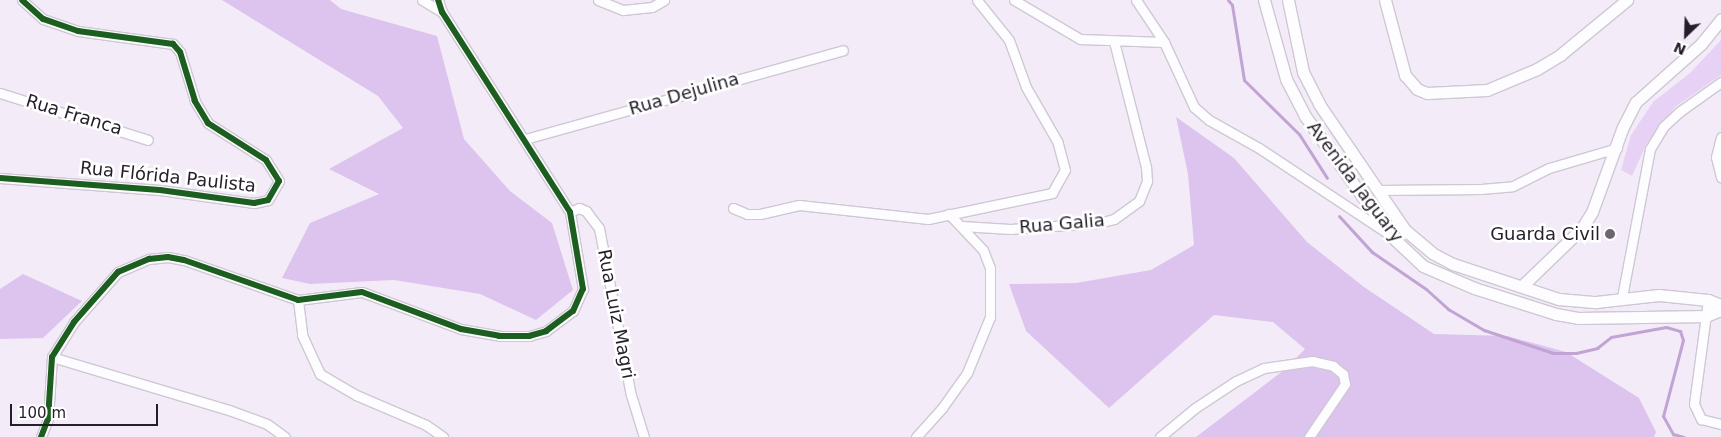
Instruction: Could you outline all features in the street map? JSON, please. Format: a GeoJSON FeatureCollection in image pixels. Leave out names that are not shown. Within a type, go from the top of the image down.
{"type":"FeatureCollection","features":[{"type":"Feature","properties":{"kind":"street","name":"Rua Flórida Paulista"},"geometry":{"type":"LineString","coordinates":[[0,178],[160,190],[254,203],[268,200],[279,181],[266,160],[208,123],[191,92],[180,52],[173,44],[78,31],[43,19],[32,12],[22,0]]}},
{"type":"Feature","properties":{"kind":"street"},"geometry":{"type":"LineString","coordinates":[[422,0],[442,12]]}},
{"type":"Feature","properties":{"kind":"street"},"geometry":{"type":"LineString","coordinates":[[41,437],[48,419],[52,357],[74,322],[118,272],[150,259],[168,257],[184,260],[298,300],[362,292],[480,334],[529,336],[546,331],[573,310],[583,289],[570,212],[442,12],[438,0]]}},
{"type":"Feature","properties":{"kind":"street"},"geometry":{"type":"LineString","coordinates":[[598,0],[624,10],[652,7],[664,0]]}},
{"type":"Feature","properties":{"kind":"street"},"geometry":{"type":"LineString","coordinates":[[732,208],[747,214],[760,214],[799,205],[928,220],[949,214],[1047,195],[1059,185],[1065,170],[1057,141],[1026,87],[1009,40],[977,0]]}},
{"type":"Feature","properties":{"kind":"street"},"geometry":{"type":"LineString","coordinates":[[1014,0],[1080,39],[1164,42]]}},
{"type":"Feature","properties":{"kind":"street"},"geometry":{"type":"LineString","coordinates":[[1136,0],[1164,42],[1183,90],[1194,107],[1209,120],[1259,148],[1390,235]]}},
{"type":"Feature","properties":{"kind":"street","name":"Avenida Jaguary"},"geometry":{"type":"LineString","coordinates":[[1264,0],[1286,79],[1296,99],[1390,235],[1424,266],[1474,288],[1556,314],[1578,318],[1706,316],[1721,310]]}},
{"type":"Feature","properties":{"kind":"street","name":"Avenida Jaguary"},"geometry":{"type":"LineString","coordinates":[[1288,0],[1303,72],[1311,89],[1405,230],[1432,252],[1453,264],[1579,302],[1659,295],[1708,300],[1721,305]]}},
{"type":"Feature","properties":{"kind":"street"},"geometry":{"type":"LineString","coordinates":[[1385,0],[1405,75],[1422,92],[1448,93],[1487,90],[1537,69],[1560,55],[1627,0]]}},
{"type":"Feature","properties":{"kind":"street"},"geometry":{"type":"LineString","coordinates":[[1522,286],[1582,228],[1592,212],[1617,148],[1622,129],[1636,102],[1701,44],[1721,19]]}},
{"type":"Feature","properties":{"kind":"street","name":"Rua Galia"},"geometry":{"type":"LineString","coordinates":[[962,226],[1010,229],[1098,223],[1114,219],[1139,201],[1147,182],[1146,167],[1114,41]]}},
{"type":"Feature","properties":{"kind":"street","name":"Rua Dejulina"},"geometry":{"type":"LineString","coordinates":[[525,139],[843,50]]}},
{"type":"Feature","properties":{"kind":"street"},"geometry":{"type":"LineString","coordinates":[[1622,297],[1650,149],[1663,128],[1679,112],[1721,82]]}},
{"type":"Feature","properties":{"kind":"street","name":"Rua Franca"},"geometry":{"type":"LineString","coordinates":[[0,93],[148,140]]}},
{"type":"Feature","properties":{"kind":"street"},"geometry":{"type":"LineString","coordinates":[[1721,137],[1716,157],[1721,176]]}},
{"type":"Feature","properties":{"kind":"street"},"geometry":{"type":"LineString","coordinates":[[1379,190],[1482,189],[1513,186],[1549,168],[1617,148]]}},
{"type":"Feature","properties":{"kind":"street","name":"Rua Luiz Magri"},"geometry":{"type":"LineString","coordinates":[[570,212],[579,208],[586,211],[599,228],[632,395],[644,437]]}},
{"type":"Feature","properties":{"kind":"street"},"geometry":{"type":"LineString","coordinates":[[916,437],[942,408],[967,372],[990,317],[990,268],[983,250],[949,214]]}},
{"type":"Feature","properties":{"kind":"street"},"geometry":{"type":"LineString","coordinates":[[1474,288],[1489,276]]}},
{"type":"Feature","properties":{"kind":"street"},"geometry":{"type":"LineString","coordinates":[[298,300],[302,335],[320,374],[356,395],[426,426],[443,437]]}},
{"type":"Feature","properties":{"kind":"street"},"geometry":{"type":"LineString","coordinates":[[1708,300],[1694,404],[1701,418],[1721,424]]}},
{"type":"Feature","properties":{"kind":"street"},"geometry":{"type":"LineString","coordinates":[[52,357],[229,410],[267,424],[285,437]]}},
{"type":"Feature","properties":{"kind":"street"},"geometry":{"type":"LineString","coordinates":[[1160,437],[1195,408],[1264,368],[1312,361],[1332,366],[1343,374],[1345,384],[1309,437]]}},
{"type":"Feature","properties":{"kind":"shaded area"},"geometry":{"type":"Polygon","coordinates":[[[222,0],[330,0],[341,9],[437,36],[464,139],[510,191],[552,223],[573,290],[536,320],[480,294],[394,280],[310,284],[282,278],[310,223],[379,194],[329,169],[403,128],[378,96],[222,0]]]}},
{"type":"Feature","properties":{"kind":"shaded area"},"geometry":{"type":"Polygon","coordinates":[[[1721,40],[1721,75],[1675,107],[1646,145],[1632,176],[1621,170],[1631,135],[1653,102],[1690,73],[1721,40]]]}},
{"type":"Feature","properties":{"kind":"shaded area"},"geometry":{"type":"Polygon","coordinates":[[[1176,117],[1234,158],[1307,242],[1364,287],[1434,334],[1507,336],[1566,352],[1639,398],[1656,432],[1654,437],[1196,437],[1284,370],[1305,349],[1273,322],[1214,315],[1109,408],[1026,331],[1009,284],[1076,283],[1151,270],[1194,245],[1188,174],[1176,117]]]}},
{"type":"Feature","properties":{"kind":"shaded area"},"geometry":{"type":"Polygon","coordinates":[[[23,274],[82,301],[43,338],[0,339],[0,289],[23,274]]]}},
{"type":"Feature","properties":{"kind":"waterway"},"geometry":{"type":"LineString","coordinates":[[1228,0],[1232,5],[1244,80],[1299,134],[1327,178]]}},
{"type":"Feature","properties":{"kind":"waterway"},"geometry":{"type":"LineString","coordinates":[[1339,216],[1372,252],[1426,289],[1448,309],[1484,330],[1553,353],[1576,353],[1597,348],[1611,337],[1666,327],[1680,331],[1683,340],[1663,416],[1673,434],[1684,437]]}},
{"type":"Feature","properties":{"kind":"cycle path"},"geometry":{"type":"LineString","coordinates":[[0,178],[160,190],[254,203],[268,200],[279,181],[266,160],[208,123],[195,101],[180,52],[173,44],[78,31],[43,19],[22,0]]}},
{"type":"Feature","properties":{"kind":"cycle path"},"geometry":{"type":"LineString","coordinates":[[41,437],[48,419],[52,357],[74,322],[118,272],[149,259],[168,257],[184,260],[298,300],[362,292],[461,329],[499,336],[529,336],[546,331],[573,311],[583,289],[570,212],[442,12],[438,0]]}},
{"type":"Feature","properties":{"kind":"place","name":"Guarda Civil"},"geometry":{"type":"Point","coordinates":[1610,234]}}]}
